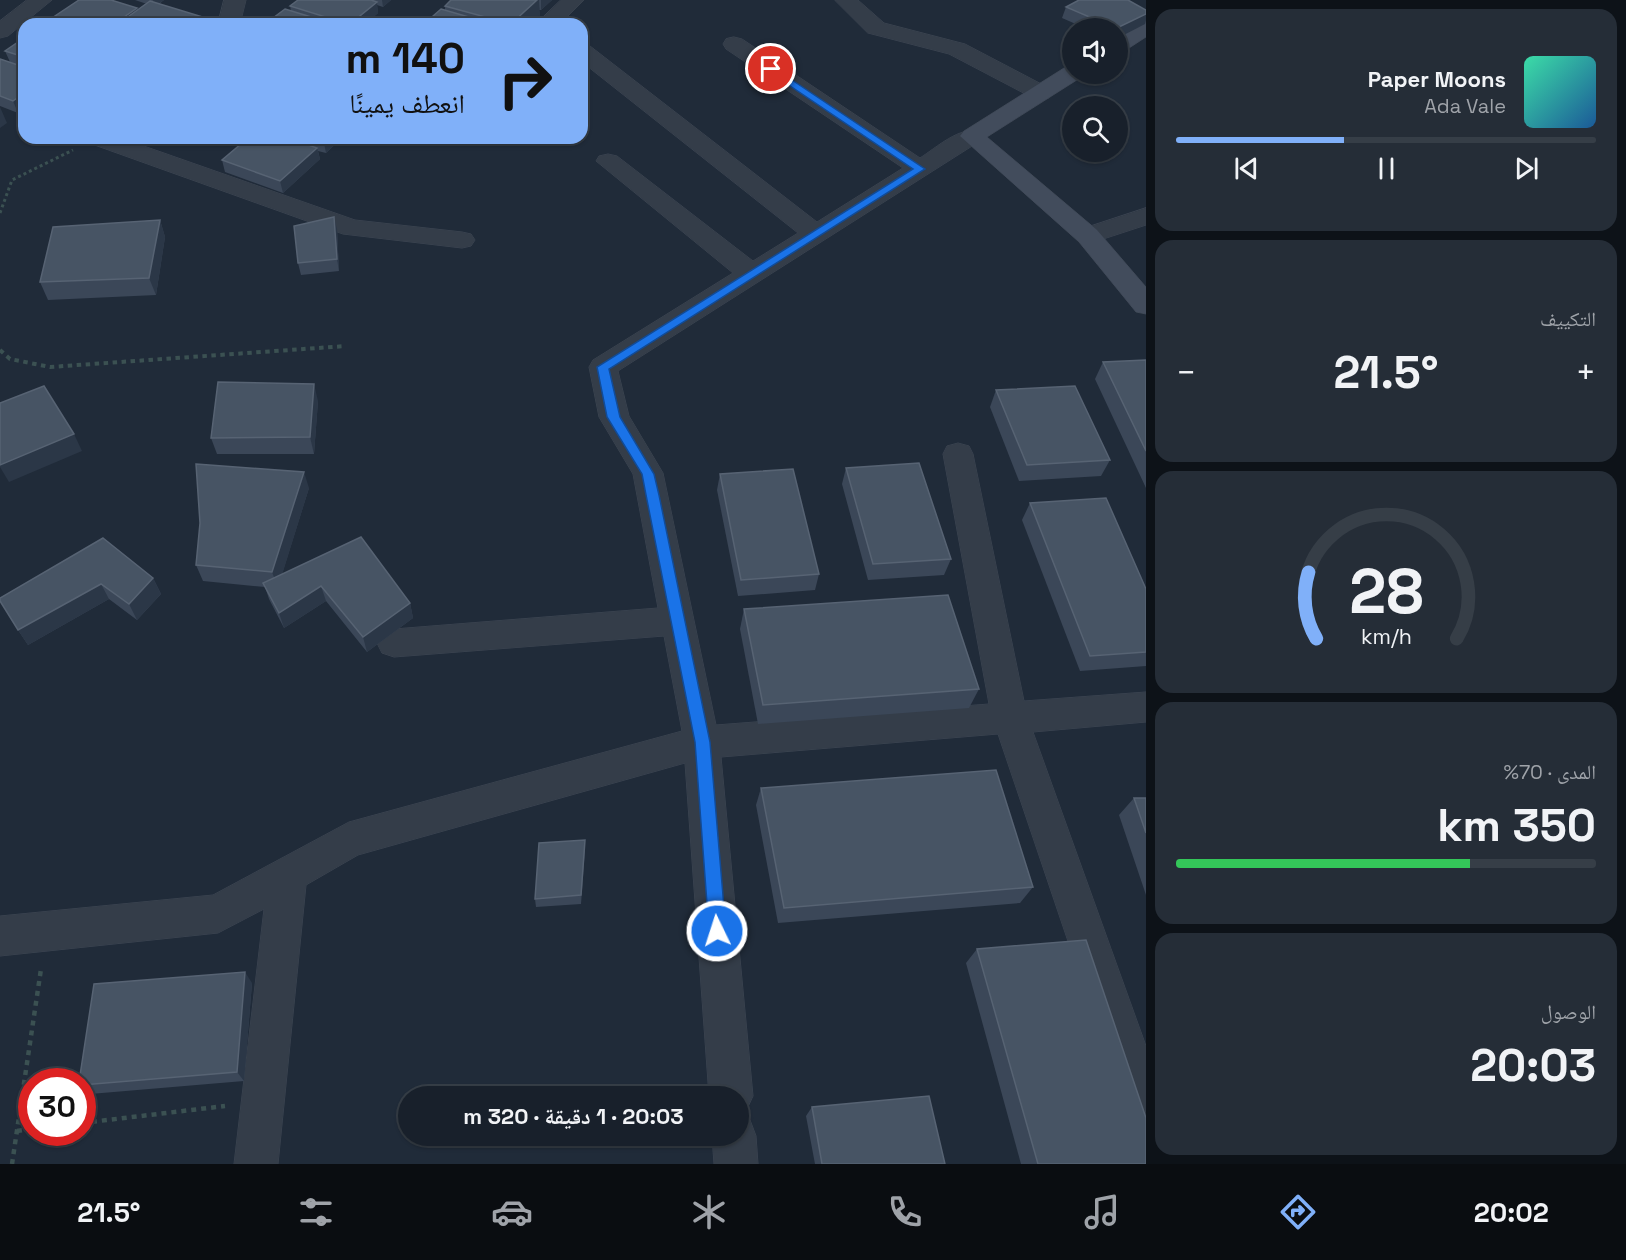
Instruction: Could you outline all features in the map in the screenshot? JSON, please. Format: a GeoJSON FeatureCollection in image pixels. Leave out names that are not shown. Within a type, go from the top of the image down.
{"type":"FeatureCollection","features":[{"type":"Feature","properties":{"kind":"street"},"geometry":{"type":"LineString","coordinates":[[0,31],[41,0]]}},
{"type":"Feature","properties":{"kind":"street"},"geometry":{"type":"LineString","coordinates":[[230,18],[235,0]]}},
{"type":"Feature","properties":{"kind":"street"},"geometry":{"type":"LineString","coordinates":[[554,18],[573,0]]}},
{"type":"Feature","properties":{"kind":"street"},"geometry":{"type":"LineString","coordinates":[[846,0],[876,28],[957,49],[1041,93]]}},
{"type":"Feature","properties":{"kind":"street"},"geometry":{"type":"LineString","coordinates":[[1128,35],[1141,21]]}},
{"type":"Feature","properties":{"kind":"street"},"geometry":{"type":"LineString","coordinates":[[734,44],[920,169]]}},
{"type":"Feature","properties":{"kind":"street"},"geometry":{"type":"LineString","coordinates":[[588,56],[816,234]]}},
{"type":"Feature","properties":{"kind":"street"},"geometry":{"type":"LineString","coordinates":[[729,1086],[702,742],[648,474],[614,417],[603,367],[1062,79]]}},
{"type":"Feature","properties":{"kind":"street"},"geometry":{"type":"LineString","coordinates":[[972,136],[1088,236],[1146,305]]}},
{"type":"Feature","properties":{"kind":"street"},"geometry":{"type":"LineString","coordinates":[[115,144],[352,228],[462,240]]}},
{"type":"Feature","properties":{"kind":"street"},"geometry":{"type":"LineString","coordinates":[[608,161],[752,274]]}},
{"type":"Feature","properties":{"kind":"street"},"geometry":{"type":"LineString","coordinates":[[1088,236],[1146,216]]}},
{"type":"Feature","properties":{"kind":"street"},"geometry":{"type":"LineString","coordinates":[[958,454],[1010,718],[1146,1107]]}},
{"type":"Feature","properties":{"kind":"street"},"geometry":{"type":"LineString","coordinates":[[394,643],[678,621]]}},
{"type":"Feature","properties":{"kind":"street"},"geometry":{"type":"LineString","coordinates":[[0,936],[218,914],[349,840],[702,742],[1146,707]]}},
{"type":"Feature","properties":{"kind":"street"},"geometry":{"type":"LineString","coordinates":[[256,1164],[288,874]]}},
{"type":"Feature","properties":{"kind":"street"},"geometry":{"type":"LineString","coordinates":[[735,1146],[736,1164]]}},
{"type":"Feature","properties":{"kind":"path"},"geometry":{"type":"LineString","coordinates":[[0,213],[12,180],[86,144]]}},
{"type":"Feature","properties":{"kind":"path"},"geometry":{"type":"LineString","coordinates":[[0,350],[10,359],[50,367],[346,346]]}},
{"type":"Feature","properties":{"kind":"path"},"geometry":{"type":"LineString","coordinates":[[12,1164],[47,932]]}},
{"type":"Feature","properties":{"kind":"path"},"geometry":{"type":"LineString","coordinates":[[96,1121],[263,1102]]}},
{"type":"Feature","properties":{"kind":"building"},"geometry":{"type":"Polygon","coordinates":[[[79,0],[111,0],[137,8],[123,18],[62,18],[55,16],[79,0]]]}},
{"type":"Feature","properties":{"kind":"building"},"geometry":{"type":"Polygon","coordinates":[[[298,0],[371,0],[377,2],[357,18],[329,18],[290,6],[298,0]]]}},
{"type":"Feature","properties":{"kind":"building"},"geometry":{"type":"Polygon","coordinates":[[[451,0],[537,0],[518,18],[489,18],[445,6],[451,0]]]}},
{"type":"Feature","properties":{"kind":"building"},"geometry":{"type":"Polygon","coordinates":[[[1079,0],[1128,0],[1146,10],[1146,14],[1128,23],[1128,18],[1092,18],[1066,7],[1079,0]]]}},
{"type":"Feature","properties":{"kind":"building"},"geometry":{"type":"Polygon","coordinates":[[[150,1],[206,18],[126,18],[150,1]]]}},
{"type":"Feature","properties":{"kind":"building"},"geometry":{"type":"Polygon","coordinates":[[[285,9],[314,18],[273,18],[285,9]]]}},
{"type":"Feature","properties":{"kind":"building"},"geometry":{"type":"Polygon","coordinates":[[[441,9],[472,18],[431,18],[441,9]]]}},
{"type":"Feature","properties":{"kind":"building"},"geometry":{"type":"Polygon","coordinates":[[[18,42],[18,55],[5,51],[18,42]]]}},
{"type":"Feature","properties":{"kind":"building"},"geometry":{"type":"Polygon","coordinates":[[[0,59],[18,65],[18,97],[13,101],[0,96],[0,59]]]}},
{"type":"Feature","properties":{"kind":"building"},"geometry":{"type":"Polygon","coordinates":[[[241,144],[306,144],[317,148],[280,181],[222,160],[241,144]]]}},
{"type":"Feature","properties":{"kind":"building"},"geometry":{"type":"Polygon","coordinates":[[[334,217],[337,259],[298,263],[294,226],[334,217]]]}},
{"type":"Feature","properties":{"kind":"building"},"geometry":{"type":"Polygon","coordinates":[[[160,220],[149,278],[40,282],[53,227],[160,220]]]}},
{"type":"Feature","properties":{"kind":"building"},"geometry":{"type":"Polygon","coordinates":[[[1146,360],[1146,451],[1103,362],[1146,360]]]}},
{"type":"Feature","properties":{"kind":"building"},"geometry":{"type":"Polygon","coordinates":[[[218,382],[314,384],[310,437],[211,438],[218,382]]]}},
{"type":"Feature","properties":{"kind":"building"},"geometry":{"type":"Polygon","coordinates":[[[44,386],[74,434],[0,465],[0,403],[44,386]]]}},
{"type":"Feature","properties":{"kind":"building"},"geometry":{"type":"Polygon","coordinates":[[[1075,386],[1110,460],[1027,465],[996,390],[1075,386]]]}},
{"type":"Feature","properties":{"kind":"building"},"geometry":{"type":"Polygon","coordinates":[[[919,463],[951,559],[873,564],[846,468],[919,463]]]}},
{"type":"Feature","properties":{"kind":"building"},"geometry":{"type":"Polygon","coordinates":[[[196,464],[304,472],[272,572],[196,565],[200,523],[196,464]]]}},
{"type":"Feature","properties":{"kind":"building"},"geometry":{"type":"Polygon","coordinates":[[[793,469],[819,574],[741,580],[720,474],[793,469]]]}},
{"type":"Feature","properties":{"kind":"building"},"geometry":{"type":"Polygon","coordinates":[[[1106,498],[1146,589],[1146,652],[1090,656],[1030,503],[1106,498]]]}},
{"type":"Feature","properties":{"kind":"building"},"geometry":{"type":"Polygon","coordinates":[[[361,537],[410,603],[363,637],[321,586],[279,613],[263,583],[361,537]]]}},
{"type":"Feature","properties":{"kind":"building"},"geometry":{"type":"Polygon","coordinates":[[[103,538],[153,578],[129,604],[101,584],[18,630],[0,598],[103,538]]]}},
{"type":"Feature","properties":{"kind":"building"},"geometry":{"type":"Polygon","coordinates":[[[948,595],[979,689],[763,705],[744,609],[948,595]]]}},
{"type":"Feature","properties":{"kind":"building"},"geometry":{"type":"Polygon","coordinates":[[[996,770],[1033,887],[784,908],[761,788],[996,770]]]}},
{"type":"Feature","properties":{"kind":"building"},"geometry":{"type":"Polygon","coordinates":[[[1134,798],[1146,798],[1146,833],[1134,798]]]}},
{"type":"Feature","properties":{"kind":"building"},"geometry":{"type":"Polygon","coordinates":[[[585,840],[581,895],[535,899],[539,843],[585,840]]]}},
{"type":"Feature","properties":{"kind":"building"},"geometry":{"type":"Polygon","coordinates":[[[1086,940],[1146,1118],[1146,1164],[1038,1164],[977,949],[1086,940]]]}},
{"type":"Feature","properties":{"kind":"building"},"geometry":{"type":"Polygon","coordinates":[[[245,972],[237,1072],[96,1084],[96,1068],[81,1068],[94,984],[245,972]]]}},
{"type":"Feature","properties":{"kind":"building"},"geometry":{"type":"Polygon","coordinates":[[[929,1096],[945,1164],[822,1164],[812,1107],[929,1096]]]}},
{"type":"Feature","properties":{"kind":"route"},"geometry":{"type":"LineString","coordinates":[[717,931],[702,742],[648,474],[614,417],[603,367],[920,169],[771,69]]}}]}
